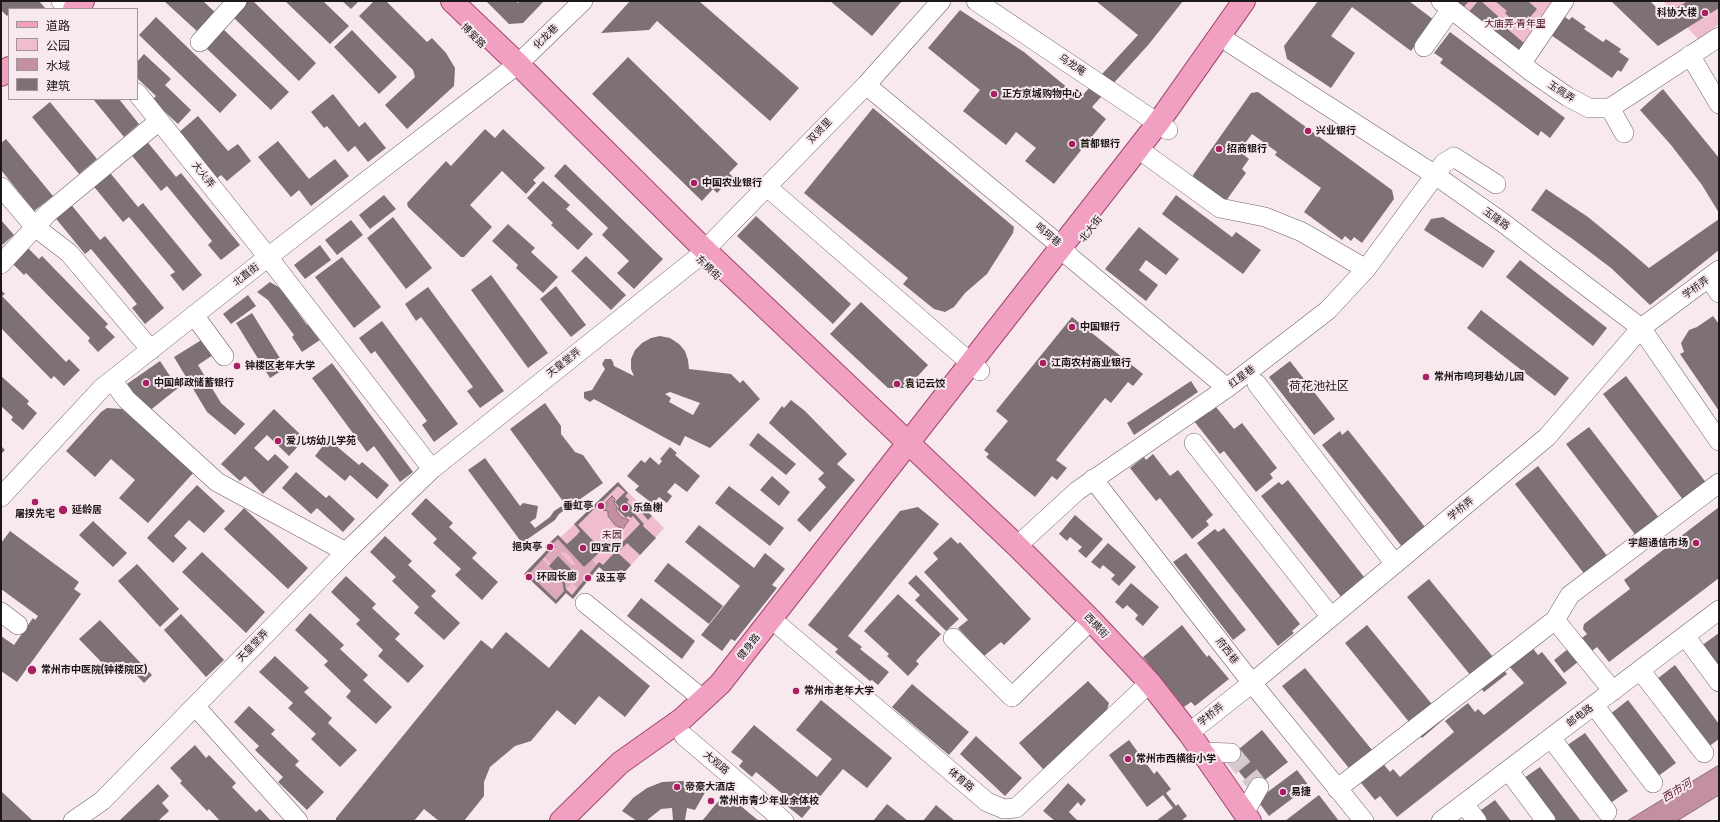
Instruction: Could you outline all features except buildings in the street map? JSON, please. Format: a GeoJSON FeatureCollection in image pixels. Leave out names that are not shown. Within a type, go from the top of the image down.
{"type":"FeatureCollection","features":[{"type":"Feature","properties":{"kind":"main road"},"geometry":{"type":"LineString","coordinates":[[75,8],[83,1]]}},
{"type":"Feature","properties":{"kind":"main road","name":"博爱路"},"geometry":{"type":"LineString","coordinates":[[437,1],[514,68]]}},
{"type":"Feature","properties":{"kind":"main road","name":"博爱路"},"geometry":{"type":"LineString","coordinates":[[452,1],[514,68]]}},
{"type":"Feature","properties":{"kind":"main road","name":"北大街"},"geometry":{"type":"LineString","coordinates":[[1066,252],[1148,156],[1163,127],[1244,1]]}},
{"type":"Feature","properties":{"kind":"main road","name":"北大街"},"geometry":{"type":"LineString","coordinates":[[909,452],[1230,43],[1259,1]]}},
{"type":"Feature","properties":{"kind":"main road","name":"东横街"},"geometry":{"type":"LineString","coordinates":[[514,68],[701,254],[909,452]]}},
{"type":"Feature","properties":{"kind":"main road","name":"西横街"},"geometry":{"type":"LineString","coordinates":[[909,452],[1017,546],[1092,620],[1144,678],[1189,733],[1243,818]]}},
{"type":"Feature","properties":{"kind":"main road","name":"西横街"},"geometry":{"type":"LineString","coordinates":[[909,452],[1084,627],[1142,690],[1243,818]]}},
{"type":"Feature","properties":{"kind":"main road","name":"健身路"},"geometry":{"type":"LineString","coordinates":[[581,821],[639,765],[663,751],[684,736],[728,696],[781,628],[909,452]]}},
{"type":"Feature","properties":{"kind":"main road","name":"健身路"},"geometry":{"type":"LineString","coordinates":[[561,821],[620,763],[682,719],[720,684],[909,452]]}},
{"type":"Feature","properties":{"kind":"street"},"geometry":{"type":"LineString","coordinates":[[200,42],[237,1]]}},
{"type":"Feature","properties":{"kind":"street","name":"化龙巷"},"geometry":{"type":"LineString","coordinates":[[514,68],[583,1]]}},
{"type":"Feature","properties":{"kind":"street","name":"双贤里"},"geometry":{"type":"LineString","coordinates":[[701,254],[866,84],[941,1]]}},
{"type":"Feature","properties":{"kind":"street","name":"乌龙庵"},"geometry":{"type":"LineString","coordinates":[[976,1],[1163,127]]}},
{"type":"Feature","properties":{"kind":"street"},"geometry":{"type":"LineString","coordinates":[[1521,64],[1564,1]]}},
{"type":"Feature","properties":{"kind":"street"},"geometry":{"type":"LineString","coordinates":[[1424,47],[1446,5]]}},
{"type":"Feature","properties":{"kind":"street","name":"玉佩弄"},"geometry":{"type":"LineString","coordinates":[[1446,5],[1521,64],[1568,97],[1589,108],[1610,108]]}},
{"type":"Feature","properties":{"kind":"street"},"geometry":{"type":"LineString","coordinates":[[1624,133],[1610,108],[1719,37]]}},
{"type":"Feature","properties":{"kind":"street","name":"玉隆路"},"geometry":{"type":"LineString","coordinates":[[1230,43],[1436,175],[1502,222],[1641,328],[1719,442]]}},
{"type":"Feature","properties":{"kind":"street"},"geometry":{"type":"LineString","coordinates":[[1690,55],[1719,104]]}},
{"type":"Feature","properties":{"kind":"street","name":"北直街"},"geometry":{"type":"LineString","coordinates":[[1,497],[102,388],[268,257],[514,68]]}},
{"type":"Feature","properties":{"kind":"street","name":"鸣珂巷"},"geometry":{"type":"LineString","coordinates":[[866,84],[1228,388]]}},
{"type":"Feature","properties":{"kind":"street","name":"大火弄"},"geometry":{"type":"LineString","coordinates":[[138,94],[268,257]]}},
{"type":"Feature","properties":{"kind":"street"},"geometry":{"type":"LineString","coordinates":[[1,264],[48,213],[159,121]]}},
{"type":"Feature","properties":{"kind":"street"},"geometry":{"type":"LineString","coordinates":[[1148,156],[1220,208],[1265,217],[1302,232],[1366,269]]}},
{"type":"Feature","properties":{"kind":"street","name":"红星巷"},"geometry":{"type":"LineString","coordinates":[[1017,546],[1077,490],[1228,388],[1328,310],[1366,269],[1444,163],[1454,157],[1496,184]]}},
{"type":"Feature","properties":{"kind":"street"},"geometry":{"type":"LineString","coordinates":[[766,186],[975,367]]}},
{"type":"Feature","properties":{"kind":"street"},"geometry":{"type":"LineString","coordinates":[[1,187],[35,227],[69,253],[151,350]]}},
{"type":"Feature","properties":{"kind":"street","name":"天皇堂弄"},"geometry":{"type":"LineString","coordinates":[[73,821],[102,801],[346,552],[432,469],[701,254]]}},
{"type":"Feature","properties":{"kind":"street"},"geometry":{"type":"LineString","coordinates":[[268,257],[432,469]]}},
{"type":"Feature","properties":{"kind":"street"},"geometry":{"type":"LineString","coordinates":[[1714,274],[1719,294]]}},
{"type":"Feature","properties":{"kind":"street","name":"学桥弄"},"geometry":{"type":"LineString","coordinates":[[1189,733],[1252,683],[1548,437],[1641,328],[1714,274]]}},
{"type":"Feature","properties":{"kind":"street"},"geometry":{"type":"LineString","coordinates":[[194,315],[224,356]]}},
{"type":"Feature","properties":{"kind":"street"},"geometry":{"type":"LineString","coordinates":[[112,380],[126,399],[217,482],[346,552]]}},
{"type":"Feature","properties":{"kind":"street"},"geometry":{"type":"LineString","coordinates":[[1257,384],[1395,564]]}},
{"type":"Feature","properties":{"kind":"street"},"geometry":{"type":"LineString","coordinates":[[1194,443],[1331,617]]}},
{"type":"Feature","properties":{"kind":"street","name":"府西巷"},"geometry":{"type":"LineString","coordinates":[[1093,479],[1252,683],[1364,821]]}},
{"type":"Feature","properties":{"kind":"street"},"geometry":{"type":"LineString","coordinates":[[1337,789],[1554,620],[1570,595],[1719,483]]}},
{"type":"Feature","properties":{"kind":"street"},"geometry":{"type":"LineString","coordinates":[[585,603],[704,700]]}},
{"type":"Feature","properties":{"kind":"street","name":"邮电路"},"geometry":{"type":"LineString","coordinates":[[1441,821],[1719,610]]}},
{"type":"Feature","properties":{"kind":"street"},"geometry":{"type":"LineString","coordinates":[[1,612],[18,625]]}},
{"type":"Feature","properties":{"kind":"street"},"geometry":{"type":"LineString","coordinates":[[1554,620],[1612,691]]}},
{"type":"Feature","properties":{"kind":"street"},"geometry":{"type":"LineString","coordinates":[[953,638],[1012,697],[1084,627]]}},
{"type":"Feature","properties":{"kind":"street","name":"体育路"},"geometry":{"type":"LineString","coordinates":[[781,628],[987,802],[1004,809],[1016,808],[1142,690]]}},
{"type":"Feature","properties":{"kind":"street"},"geometry":{"type":"LineString","coordinates":[[1685,636],[1719,682]]}},
{"type":"Feature","properties":{"kind":"street"},"geometry":{"type":"LineString","coordinates":[[1640,670],[1704,753]]}},
{"type":"Feature","properties":{"kind":"street"},"geometry":{"type":"LineString","coordinates":[[1594,705],[1653,783]]}},
{"type":"Feature","properties":{"kind":"street"},"geometry":{"type":"LineString","coordinates":[[195,706],[298,821]]}},
{"type":"Feature","properties":{"kind":"street","name":"大观路"},"geometry":{"type":"LineString","coordinates":[[684,736],[784,821]]}},
{"type":"Feature","properties":{"kind":"street"},"geometry":{"type":"LineString","coordinates":[[1551,738],[1607,812]]}},
{"type":"Feature","properties":{"kind":"street"},"geometry":{"type":"LineString","coordinates":[[1202,752],[1231,753]]}},
{"type":"Feature","properties":{"kind":"street"},"geometry":{"type":"LineString","coordinates":[[1508,770],[1546,821]]}},
{"type":"Feature","properties":{"kind":"street"},"geometry":{"type":"LineString","coordinates":[[1243,818],[1259,787]]}},
{"type":"Feature","properties":{"kind":"street"},"geometry":{"type":"LineString","coordinates":[[1464,804],[1477,821]]}},
{"type":"Feature","properties":{"kind":"green space","name":"大庙弄·青年里"},"geometry":{"type":"Polygon","coordinates":[[[1452,1],[1558,1],[1519,58],[1452,1]]]}},
{"type":"Feature","properties":{"kind":"green space"},"geometry":{"type":"Polygon","coordinates":[[[1663,1],[1719,1],[1719,24],[1698,39],[1663,1]]]}},
{"type":"Feature","properties":{"kind":"green space","name":"未园"},"geometry":{"type":"Polygon","coordinates":[[[618,482],[664,528],[616,582],[599,567],[573,599],[566,593],[556,604],[524,574],[547,550],[545,547],[558,535],[561,537],[618,482]]]}},
{"type":"Feature","properties":{"kind":"shaded area"},"geometry":{"type":"Polygon","coordinates":[[[558,539],[584,567],[592,559],[597,565],[589,574],[586,575],[578,588],[573,584],[579,576],[578,574],[572,577],[571,584],[566,589],[564,579],[572,569],[558,556],[551,564],[544,557],[556,548],[552,544],[558,539]],[[562,552],[561,554],[572,565],[576,565],[567,553],[562,552]]]}},
{"type":"Feature","properties":{"kind":"shaded area"},"geometry":{"type":"Polygon","coordinates":[[[542,559],[561,577],[564,591],[556,600],[529,574],[542,559]]]}},
{"type":"Feature","properties":{"kind":"water"},"geometry":{"type":"Polygon","coordinates":[[[612,496],[615,499],[614,503],[617,507],[616,510],[621,517],[629,520],[623,529],[615,525],[608,516],[608,511],[603,510],[606,507],[606,502],[612,496]]]}},
{"type":"Feature","properties":{"kind":"water","name":"西市河"},"geometry":{"type":"Polygon","coordinates":[[[1719,765],[1719,795],[1677,821],[1627,821],[1719,765]]]}},
{"type":"Feature","properties":{"kind":"tunnel"},"geometry":{"type":"LineString","coordinates":[[1231,753],[1259,787]]}},
{"type":"Feature","properties":{"kind":"place","name":"科协大楼"},"geometry":{"type":"Point","coordinates":[1705,13]}},
{"type":"Feature","properties":{"kind":"place","name":"正方京城购物中心"},"geometry":{"type":"Point","coordinates":[994,94]}},
{"type":"Feature","properties":{"kind":"place","name":"兴业银行"},"geometry":{"type":"Point","coordinates":[1308,131]}},
{"type":"Feature","properties":{"kind":"place","name":"首都银行"},"geometry":{"type":"Point","coordinates":[1072,144]}},
{"type":"Feature","properties":{"kind":"place","name":"招商银行"},"geometry":{"type":"Point","coordinates":[1219,149]}},
{"type":"Feature","properties":{"kind":"place","name":"中国农业银行"},"geometry":{"type":"Point","coordinates":[694,183]}},
{"type":"Feature","properties":{"kind":"place","name":"中国银行"},"geometry":{"type":"Point","coordinates":[1072,327]}},
{"type":"Feature","properties":{"kind":"place","name":"江南农村商业银行"},"geometry":{"type":"Point","coordinates":[1043,363]}},
{"type":"Feature","properties":{"kind":"place","name":"钟楼区老年大学"},"geometry":{"type":"Point","coordinates":[237,366]}},
{"type":"Feature","properties":{"kind":"place","name":"常州市鸣珂巷幼儿园"},"geometry":{"type":"Point","coordinates":[1426,377]}},
{"type":"Feature","properties":{"kind":"place","name":"中国邮政储蓄银行"},"geometry":{"type":"Point","coordinates":[146,383]}},
{"type":"Feature","properties":{"kind":"place","name":"袁记云饺"},"geometry":{"type":"Point","coordinates":[897,384]}},
{"type":"Feature","properties":{"kind":"place","name":"爱儿坊幼儿学苑"},"geometry":{"type":"Point","coordinates":[278,441]}},
{"type":"Feature","properties":{"kind":"place","name":"屠揆先宅"},"geometry":{"type":"Point","coordinates":[35,502]}},
{"type":"Feature","properties":{"kind":"place","name":"垂虹亭"},"geometry":{"type":"Point","coordinates":[601,506]}},
{"type":"Feature","properties":{"kind":"place","name":"乐鱼榭"},"geometry":{"type":"Point","coordinates":[625,508]}},
{"type":"Feature","properties":{"kind":"place","name":"延龄居"},"geometry":{"type":"Point","coordinates":[63,510]}},
{"type":"Feature","properties":{"kind":"place","name":"宇超通信市场"},"geometry":{"type":"Point","coordinates":[1696,543]}},
{"type":"Feature","properties":{"kind":"place","name":"挹爽亭"},"geometry":{"type":"Point","coordinates":[550,547]}},
{"type":"Feature","properties":{"kind":"place","name":"四宜厅"},"geometry":{"type":"Point","coordinates":[583,548]}},
{"type":"Feature","properties":{"kind":"place","name":"环园长廊"},"geometry":{"type":"Point","coordinates":[529,577]}},
{"type":"Feature","properties":{"kind":"place","name":"汲玉亭"},"geometry":{"type":"Point","coordinates":[588,578]}},
{"type":"Feature","properties":{"kind":"place","name":"常州市中医院(钟楼院区)"},"geometry":{"type":"Point","coordinates":[32,670]}},
{"type":"Feature","properties":{"kind":"place","name":"常州市老年大学"},"geometry":{"type":"Point","coordinates":[796,691]}},
{"type":"Feature","properties":{"kind":"place","name":"常州市西横街小学"},"geometry":{"type":"Point","coordinates":[1128,759]}},
{"type":"Feature","properties":{"kind":"place","name":"帝豪大酒店"},"geometry":{"type":"Point","coordinates":[677,787]}},
{"type":"Feature","properties":{"kind":"place","name":"易捷"},"geometry":{"type":"Point","coordinates":[1283,792]}},
{"type":"Feature","properties":{"kind":"place","name":"常州市青少年业余体校"},"geometry":{"type":"Point","coordinates":[711,801]}},
{"type":"Feature","properties":{"kind":"district","name":"荷花池社区"},"geometry":{"type":"Point","coordinates":[1319,387]}}]}
